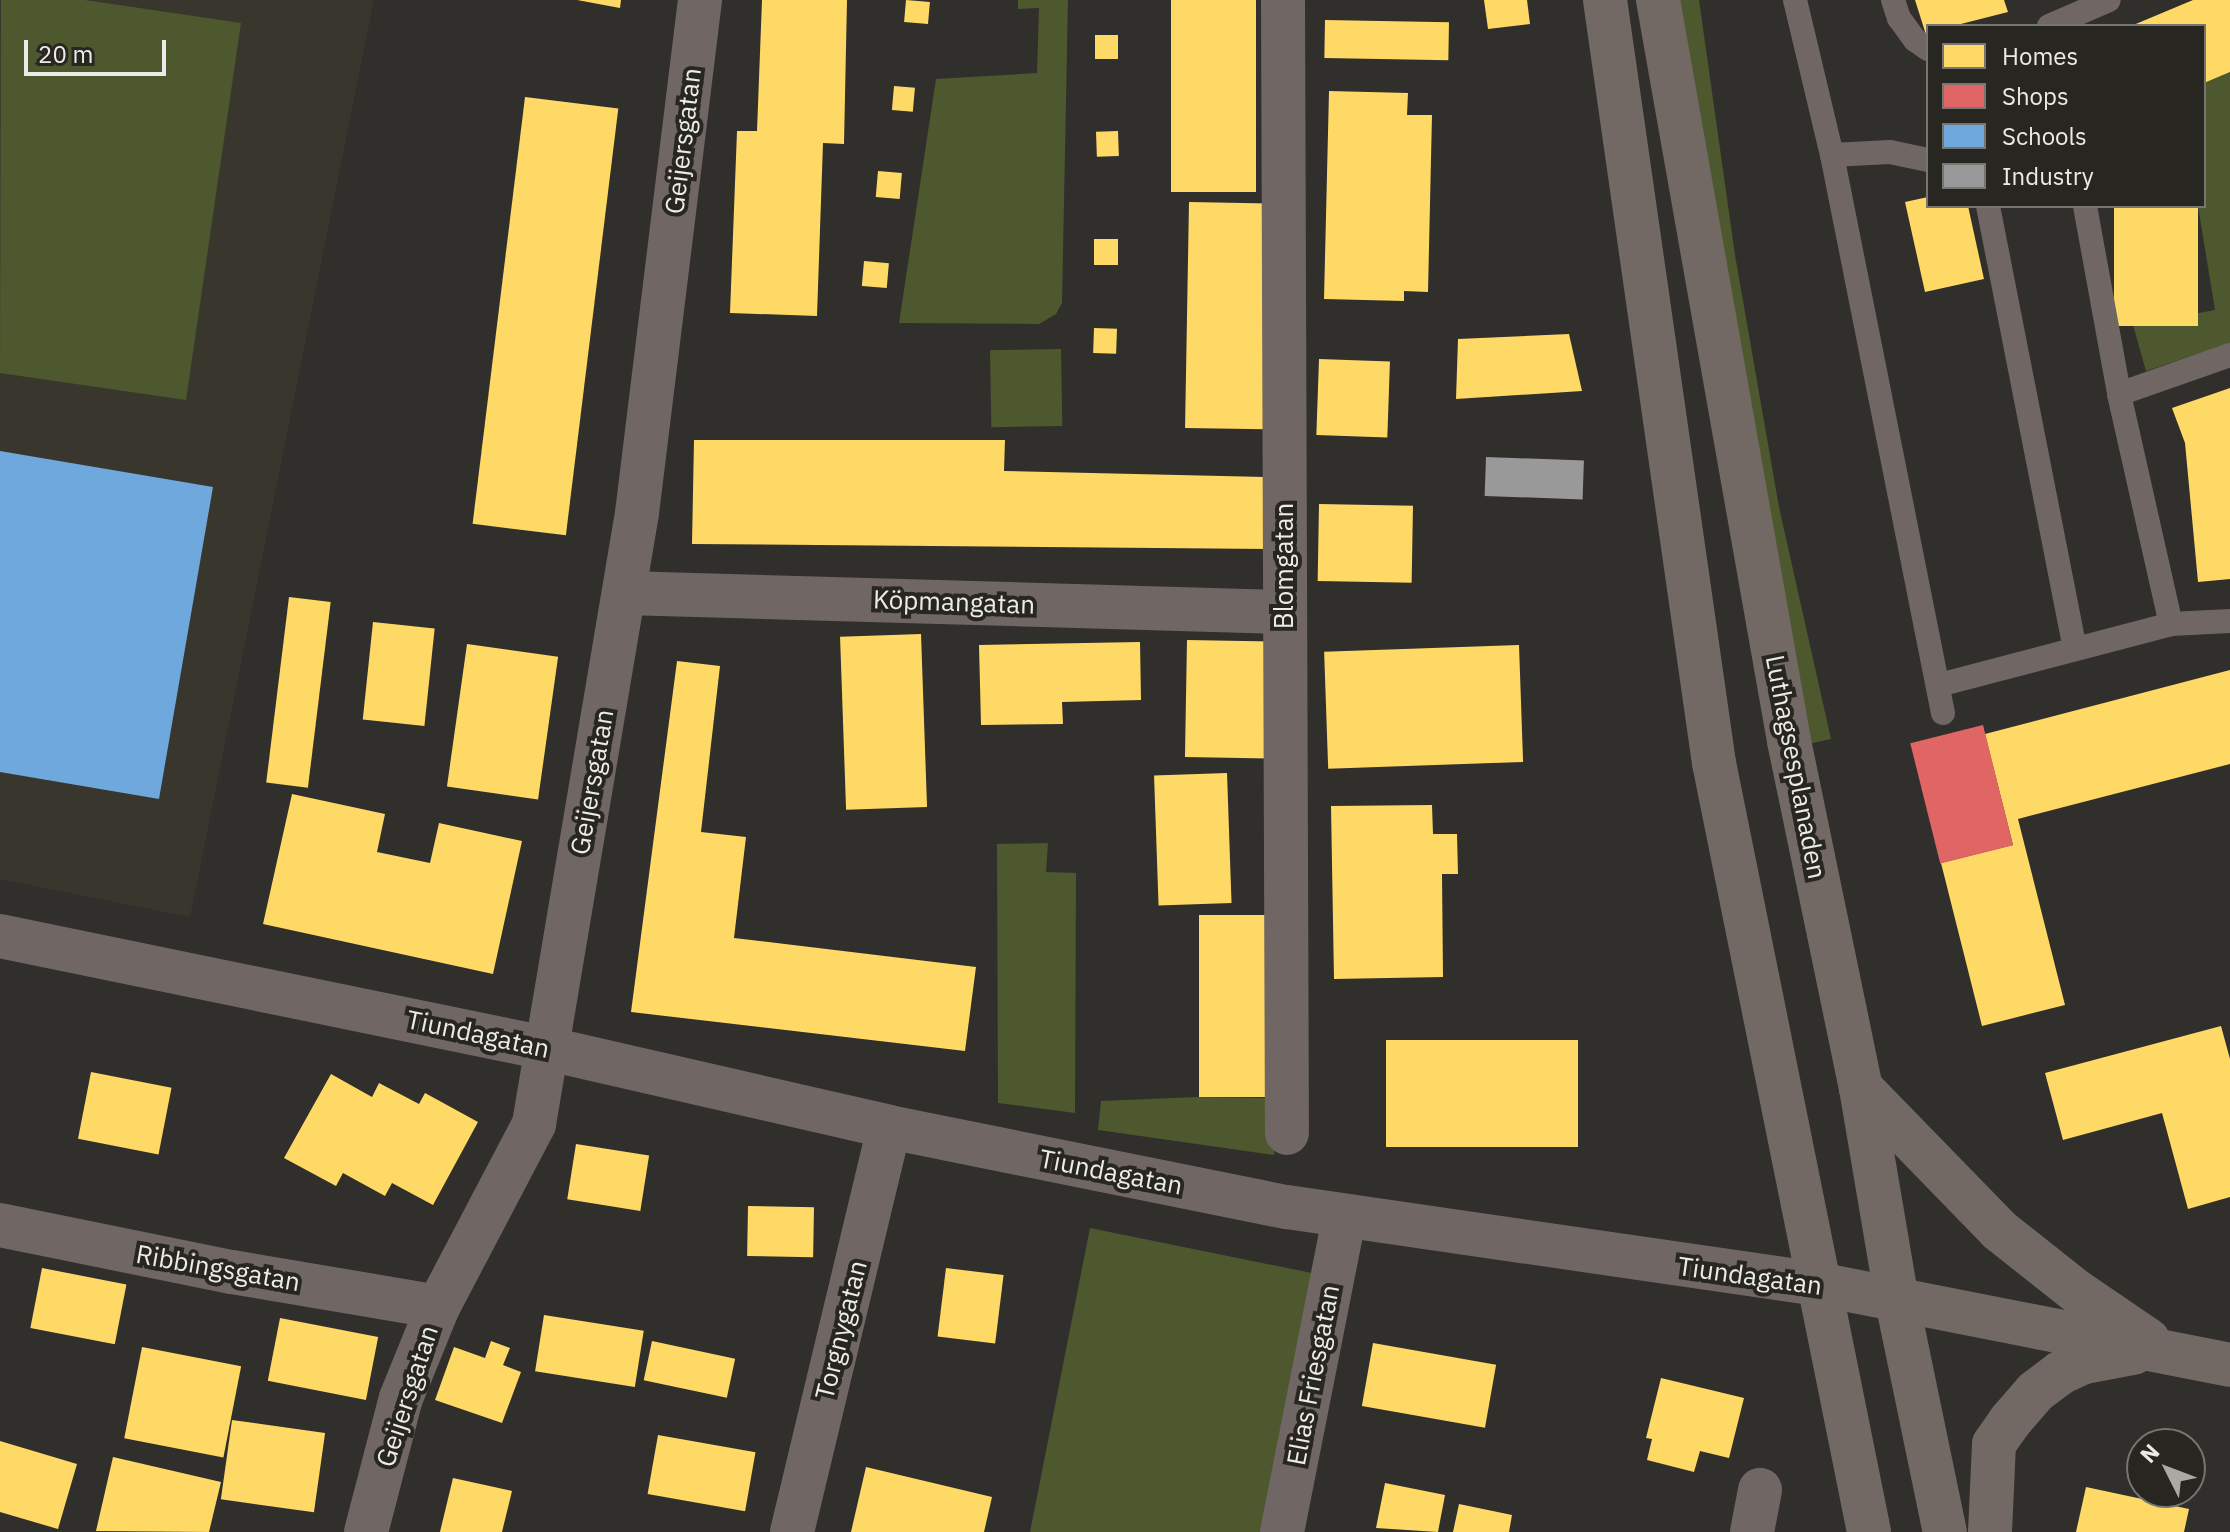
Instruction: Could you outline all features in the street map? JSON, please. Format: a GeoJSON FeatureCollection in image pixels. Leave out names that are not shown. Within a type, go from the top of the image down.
{"type":"FeatureCollection","features":[{"type":"Feature","properties":{"kind":"main road"},"geometry":{"type":"LineString","coordinates":[[1605,0],[1613,78],[1714,763],[1869,1532]]}},
{"type":"Feature","properties":{"kind":"main road","name":"Luthagsesplanaden"},"geometry":{"type":"LineString","coordinates":[[1658,0],[1786,725],[1861,1088],[1897,1301],[1945,1532]]}},
{"type":"Feature","properties":{"kind":"main road"},"geometry":{"type":"LineString","coordinates":[[1861,1088],[1999,1230],[2076,1291],[2163,1350]]}},
{"type":"Feature","properties":{"kind":"main road","name":"Tiundagatan"},"geometry":{"type":"LineString","coordinates":[[1818,1284],[2230,1365]]}},
{"type":"Feature","properties":{"kind":"main road"},"geometry":{"type":"LineString","coordinates":[[1990,1532],[1994,1444],[2035,1392],[2060,1373],[2084,1362],[2163,1350]]}},
{"type":"Feature","properties":{"kind":"street","name":"Geijersgatan"},"geometry":{"type":"LineString","coordinates":[[366,1532],[401,1398],[438,1307],[534,1124],[625,593],[700,0]]}},
{"type":"Feature","properties":{"kind":"street","name":"Blomgatan"},"geometry":{"type":"LineString","coordinates":[[1283,0],[1287,1133]]}},
{"type":"Feature","properties":{"kind":"street","name":"Köpmangatan"},"geometry":{"type":"LineString","coordinates":[[625,593],[1284,612]]}},
{"type":"Feature","properties":{"kind":"street","name":"Tiundagatan"},"geometry":{"type":"LineString","coordinates":[[0,936],[545,1048],[889,1127],[1344,1218],[1818,1284]]}},
{"type":"Feature","properties":{"kind":"street","name":"Torgnygatan"},"geometry":{"type":"LineString","coordinates":[[792,1532],[889,1127]]}},
{"type":"Feature","properties":{"kind":"street","name":"Elias Friesgatan"},"geometry":{"type":"LineString","coordinates":[[1282,1532],[1344,1218]]}},
{"type":"Feature","properties":{"kind":"street","name":"Ribbingsgatan"},"geometry":{"type":"LineString","coordinates":[[0,1225],[232,1272],[438,1307]]}},
{"type":"Feature","properties":{"kind":"street"},"geometry":{"type":"LineString","coordinates":[[1752,1532],[1760,1490]]}},
{"type":"Feature","properties":{"kind":"lane"},"geometry":{"type":"LineString","coordinates":[[1795,0],[1832,155],[1943,713]]}},
{"type":"Feature","properties":{"kind":"lane"},"geometry":{"type":"LineString","coordinates":[[1893,0],[1899,18],[1915,40],[1926,48]]}},
{"type":"Feature","properties":{"kind":"lane"},"geometry":{"type":"LineString","coordinates":[[2053,24],[2109,0]]}},
{"type":"Feature","properties":{"kind":"lane"},"geometry":{"type":"LineString","coordinates":[[1832,155],[1890,152],[1926,160]]}},
{"type":"Feature","properties":{"kind":"lane"},"geometry":{"type":"LineString","coordinates":[[1988,208],[2075,649]]}},
{"type":"Feature","properties":{"kind":"lane"},"geometry":{"type":"LineString","coordinates":[[2085,208],[2119,394],[2171,624]]}},
{"type":"Feature","properties":{"kind":"lane"},"geometry":{"type":"LineString","coordinates":[[2119,394],[2230,355]]}},
{"type":"Feature","properties":{"kind":"lane"},"geometry":{"type":"LineString","coordinates":[[1939,685],[2171,624],[2230,621]]}},
{"type":"Feature","properties":{"kind":"shaded area"},"geometry":{"type":"Polygon","coordinates":[[[0,0],[374,0],[190,917],[0,879],[0,0]]]}},
{"type":"Feature","properties":{"kind":"green space"},"geometry":{"type":"Polygon","coordinates":[[[1,0],[85,0],[241,23],[186,400],[0,373],[1,0]]]}},
{"type":"Feature","properties":{"kind":"green space"},"geometry":{"type":"Polygon","coordinates":[[[1018,0],[1068,0],[1062,303],[1056,314],[1039,324],[899,323],[936,79],[1037,73],[1039,8],[1018,9],[1018,0]]]}},
{"type":"Feature","properties":{"kind":"green space"},"geometry":{"type":"Polygon","coordinates":[[[1679,0],[1699,0],[1735,255],[1779,507],[1831,739],[1808,744],[1679,0]]]}},
{"type":"Feature","properties":{"kind":"green space"},"geometry":{"type":"Polygon","coordinates":[[[2230,72],[2230,343],[2146,371],[2133,325],[2215,310],[2198,208],[2206,208],[2206,82],[2230,72]]]}},
{"type":"Feature","properties":{"kind":"green space"},"geometry":{"type":"Polygon","coordinates":[[[1061,349],[1062,426],[991,427],[990,350],[1061,349]]]}},
{"type":"Feature","properties":{"kind":"green space"},"geometry":{"type":"Polygon","coordinates":[[[1048,843],[1046,872],[1076,873],[1075,1113],[998,1103],[997,844],[1048,843]]]}},
{"type":"Feature","properties":{"kind":"green space"},"geometry":{"type":"Polygon","coordinates":[[[1278,1098],[1274,1155],[1098,1130],[1101,1101],[1278,1098]]]}},
{"type":"Feature","properties":{"kind":"green space"},"geometry":{"type":"Polygon","coordinates":[[[1090,1228],[1312,1273],[1260,1532],[1030,1532],[1090,1228]]]}},
{"type":"Feature","properties":{"kind":"building: Homes"},"geometry":{"type":"Polygon","coordinates":[[[577,0],[621,0],[620,8],[577,0]]]}},
{"type":"Feature","properties":{"kind":"building: Homes"},"geometry":{"type":"Polygon","coordinates":[[[762,0],[847,0],[844,144],[823,143],[817,316],[730,313],[737,131],[757,131],[762,0]]]}},
{"type":"Feature","properties":{"kind":"building: Homes"},"geometry":{"type":"Polygon","coordinates":[[[906,0],[930,2],[928,24],[904,22],[906,0]]]}},
{"type":"Feature","properties":{"kind":"building: Homes"},"geometry":{"type":"Polygon","coordinates":[[[1171,0],[1256,0],[1256,192],[1171,192],[1171,0]]]}},
{"type":"Feature","properties":{"kind":"building: Homes"},"geometry":{"type":"Polygon","coordinates":[[[1484,0],[1527,0],[1530,24],[1488,29],[1484,0]]]}},
{"type":"Feature","properties":{"kind":"building: Homes"},"geometry":{"type":"Polygon","coordinates":[[[1915,0],[2004,0],[2008,12],[1961,24],[1926,24],[1926,35],[1915,0]]]}},
{"type":"Feature","properties":{"kind":"building: Homes"},"geometry":{"type":"Polygon","coordinates":[[[2193,0],[2230,0],[2230,72],[2206,82],[2206,24],[2136,24],[2193,0]]]}},
{"type":"Feature","properties":{"kind":"building: Homes"},"geometry":{"type":"Polygon","coordinates":[[[1325,20],[1449,22],[1448,60],[1324,58],[1325,20]]]}},
{"type":"Feature","properties":{"kind":"building: Homes"},"geometry":{"type":"Polygon","coordinates":[[[1095,35],[1118,35],[1118,59],[1095,59],[1095,35]]]}},
{"type":"Feature","properties":{"kind":"building: Homes"},"geometry":{"type":"Polygon","coordinates":[[[894,86],[915,88],[913,112],[892,110],[894,86]]]}},
{"type":"Feature","properties":{"kind":"building: Homes"},"geometry":{"type":"Polygon","coordinates":[[[1329,91],[1408,93],[1407,115],[1432,115],[1428,292],[1404,291],[1404,301],[1324,299],[1329,91]]]}},
{"type":"Feature","properties":{"kind":"building: Homes"},"geometry":{"type":"Polygon","coordinates":[[[525,97],[618,108],[566,535],[473,524],[525,97]]]}},
{"type":"Feature","properties":{"kind":"building: Homes"},"geometry":{"type":"Polygon","coordinates":[[[1118,131],[1119,156],[1097,157],[1096,132],[1118,131]]]}},
{"type":"Feature","properties":{"kind":"building: Homes"},"geometry":{"type":"Polygon","coordinates":[[[878,171],[902,173],[900,199],[876,197],[878,171]]]}},
{"type":"Feature","properties":{"kind":"building: Homes"},"geometry":{"type":"Polygon","coordinates":[[[1926,197],[1926,208],[1968,208],[1984,279],[1925,292],[1905,202],[1926,197]]]}},
{"type":"Feature","properties":{"kind":"building: Homes"},"geometry":{"type":"Polygon","coordinates":[[[1189,202],[1269,203],[1265,429],[1185,428],[1189,202]]]}},
{"type":"Feature","properties":{"kind":"building: Homes"},"geometry":{"type":"Polygon","coordinates":[[[2114,208],[2198,208],[2198,326],[2114,326],[2114,208]]]}},
{"type":"Feature","properties":{"kind":"building: Homes"},"geometry":{"type":"Polygon","coordinates":[[[1094,239],[1118,239],[1118,265],[1094,265],[1094,239]]]}},
{"type":"Feature","properties":{"kind":"building: Homes"},"geometry":{"type":"Polygon","coordinates":[[[864,261],[889,263],[887,288],[862,286],[864,261]]]}},
{"type":"Feature","properties":{"kind":"building: Homes"},"geometry":{"type":"Polygon","coordinates":[[[1094,328],[1117,329],[1116,354],[1093,353],[1094,328]]]}},
{"type":"Feature","properties":{"kind":"building: Homes"},"geometry":{"type":"Polygon","coordinates":[[[1569,334],[1582,391],[1456,399],[1458,339],[1569,334]]]}},
{"type":"Feature","properties":{"kind":"building: Homes"},"geometry":{"type":"Polygon","coordinates":[[[1319,359],[1390,361],[1387,437],[1316,435],[1319,359]]]}},
{"type":"Feature","properties":{"kind":"building: Homes"},"geometry":{"type":"Polygon","coordinates":[[[2230,388],[2230,579],[2198,582],[2185,443],[2172,408],[2230,388]]]}},
{"type":"Feature","properties":{"kind":"building: Homes"},"geometry":{"type":"Polygon","coordinates":[[[694,440],[1005,440],[1004,471],[1265,477],[1269,549],[692,544],[694,440]]]}},
{"type":"Feature","properties":{"kind":"building: Homes"},"geometry":{"type":"Polygon","coordinates":[[[1319,504],[1413,506],[1412,583],[1318,581],[1319,504]]]}},
{"type":"Feature","properties":{"kind":"building: Homes"},"geometry":{"type":"Polygon","coordinates":[[[289,597],[331,602],[308,788],[266,783],[289,597]]]}},
{"type":"Feature","properties":{"kind":"building: Homes"},"geometry":{"type":"Polygon","coordinates":[[[373,622],[435,628],[424,726],[363,719],[373,622]]]}},
{"type":"Feature","properties":{"kind":"building: Homes"},"geometry":{"type":"Polygon","coordinates":[[[921,634],[927,807],[846,810],[840,637],[921,634]]]}},
{"type":"Feature","properties":{"kind":"building: Homes"},"geometry":{"type":"Polygon","coordinates":[[[1187,640],[1271,641],[1269,758],[1185,757],[1187,640]]]}},
{"type":"Feature","properties":{"kind":"building: Homes"},"geometry":{"type":"Polygon","coordinates":[[[1140,642],[1141,700],[1062,702],[1063,724],[981,725],[979,645],[1140,642]]]}},
{"type":"Feature","properties":{"kind":"building: Homes"},"geometry":{"type":"Polygon","coordinates":[[[467,644],[558,657],[538,799],[447,787],[467,644]]]}},
{"type":"Feature","properties":{"kind":"building: Homes"},"geometry":{"type":"Polygon","coordinates":[[[1519,645],[1523,762],[1328,769],[1324,652],[1519,645]]]}},
{"type":"Feature","properties":{"kind":"building: Homes"},"geometry":{"type":"Polygon","coordinates":[[[677,661],[720,666],[701,832],[746,837],[734,938],[976,967],[965,1051],[631,1012],[677,661]]]}},
{"type":"Feature","properties":{"kind":"building: Homes"},"geometry":{"type":"Polygon","coordinates":[[[2230,670],[2230,764],[2018,819],[2065,1005],[1982,1026],[1941,863],[2013,845],[1985,734],[2230,670]]]}},
{"type":"Feature","properties":{"kind":"building: Homes"},"geometry":{"type":"Polygon","coordinates":[[[1227,773],[1232,903],[1159,905],[1154,776],[1227,773]]]}},
{"type":"Feature","properties":{"kind":"building: Homes"},"geometry":{"type":"Polygon","coordinates":[[[292,794],[385,814],[377,852],[430,863],[439,823],[522,841],[493,974],[263,924],[292,794]]]}},
{"type":"Feature","properties":{"kind":"building: Homes"},"geometry":{"type":"Polygon","coordinates":[[[1432,805],[1433,834],[1457,834],[1458,874],[1442,874],[1443,977],[1334,979],[1331,806],[1432,805]]]}},
{"type":"Feature","properties":{"kind":"building: Homes"},"geometry":{"type":"Polygon","coordinates":[[[1199,915],[1279,915],[1279,1097],[1199,1097],[1199,915]]]}},
{"type":"Feature","properties":{"kind":"building: Homes"},"geometry":{"type":"Polygon","coordinates":[[[2221,1026],[2230,1059],[2230,1197],[2188,1209],[2162,1113],[2063,1140],[2045,1073],[2221,1026]]]}},
{"type":"Feature","properties":{"kind":"building: Homes"},"geometry":{"type":"Polygon","coordinates":[[[1386,1040],[1578,1040],[1578,1147],[1386,1147],[1386,1040]]]}},
{"type":"Feature","properties":{"kind":"building: Homes"},"geometry":{"type":"Polygon","coordinates":[[[91,1072],[171,1088],[159,1154],[78,1139],[91,1072]]]}},
{"type":"Feature","properties":{"kind":"building: Homes"},"geometry":{"type":"Polygon","coordinates":[[[331,1074],[372,1097],[379,1083],[419,1104],[425,1093],[478,1122],[433,1205],[392,1183],[385,1196],[343,1173],[336,1186],[284,1158],[331,1074]]]}},
{"type":"Feature","properties":{"kind":"building: Homes"},"geometry":{"type":"Polygon","coordinates":[[[576,1144],[649,1156],[640,1211],[567,1199],[576,1144]]]}},
{"type":"Feature","properties":{"kind":"building: Homes"},"geometry":{"type":"Polygon","coordinates":[[[748,1206],[814,1207],[813,1257],[747,1256],[748,1206]]]}},
{"type":"Feature","properties":{"kind":"building: Homes"},"geometry":{"type":"Polygon","coordinates":[[[42,1268],[126,1284],[115,1344],[30,1328],[42,1268]]]}},
{"type":"Feature","properties":{"kind":"building: Homes"},"geometry":{"type":"Polygon","coordinates":[[[946,1268],[1004,1275],[995,1344],[938,1336],[946,1268]]]}},
{"type":"Feature","properties":{"kind":"building: Homes"},"geometry":{"type":"Polygon","coordinates":[[[544,1315],[644,1331],[635,1387],[535,1371],[544,1315]]]}},
{"type":"Feature","properties":{"kind":"building: Homes"},"geometry":{"type":"Polygon","coordinates":[[[280,1318],[378,1337],[366,1400],[268,1381],[280,1318]]]}},
{"type":"Feature","properties":{"kind":"building: Homes"},"geometry":{"type":"Polygon","coordinates":[[[491,1341],[510,1348],[503,1365],[521,1372],[502,1423],[435,1400],[454,1347],[485,1358],[491,1341]]]}},
{"type":"Feature","properties":{"kind":"building: Homes"},"geometry":{"type":"Polygon","coordinates":[[[652,1341],[735,1359],[727,1398],[644,1380],[652,1341]]]}},
{"type":"Feature","properties":{"kind":"building: Homes"},"geometry":{"type":"Polygon","coordinates":[[[1373,1343],[1496,1365],[1485,1428],[1362,1406],[1373,1343]]]}},
{"type":"Feature","properties":{"kind":"building: Homes"},"geometry":{"type":"Polygon","coordinates":[[[142,1347],[241,1366],[223,1458],[124,1438],[142,1347]]]}},
{"type":"Feature","properties":{"kind":"building: Homes"},"geometry":{"type":"Polygon","coordinates":[[[1661,1378],[1744,1398],[1729,1458],[1700,1451],[1694,1472],[1647,1460],[1652,1439],[1646,1438],[1661,1378]]]}},
{"type":"Feature","properties":{"kind":"building: Homes"},"geometry":{"type":"Polygon","coordinates":[[[232,1420],[325,1433],[314,1512],[221,1499],[232,1420]]]}},
{"type":"Feature","properties":{"kind":"building: Homes"},"geometry":{"type":"Polygon","coordinates":[[[658,1435],[755,1452],[745,1511],[648,1494],[658,1435]]]}},
{"type":"Feature","properties":{"kind":"building: Homes"},"geometry":{"type":"Polygon","coordinates":[[[0,1441],[77,1464],[58,1529],[0,1512],[0,1441]]]}},
{"type":"Feature","properties":{"kind":"building: Homes"},"geometry":{"type":"Polygon","coordinates":[[[113,1457],[221,1482],[209,1532],[96,1531],[113,1457]]]}},
{"type":"Feature","properties":{"kind":"building: Homes"},"geometry":{"type":"Polygon","coordinates":[[[866,1467],[992,1497],[984,1532],[851,1532],[866,1467]]]}},
{"type":"Feature","properties":{"kind":"building: Homes"},"geometry":{"type":"Polygon","coordinates":[[[453,1478],[512,1491],[502,1532],[440,1532],[453,1478]]]}},
{"type":"Feature","properties":{"kind":"building: Homes"},"geometry":{"type":"Polygon","coordinates":[[[1385,1483],[1445,1495],[1438,1532],[1376,1528],[1385,1483]]]}},
{"type":"Feature","properties":{"kind":"building: Homes"},"geometry":{"type":"Polygon","coordinates":[[[2086,1487],[2126,1496],[2126,1508],[2189,1509],[2184,1532],[2076,1532],[2086,1487]]]}},
{"type":"Feature","properties":{"kind":"building: Homes"},"geometry":{"type":"Polygon","coordinates":[[[1459,1504],[1512,1515],[1509,1532],[1453,1532],[1459,1504]]]}},
{"type":"Feature","properties":{"kind":"building: Shops"},"geometry":{"type":"Polygon","coordinates":[[[1983,725],[2013,845],[1940,863],[1910,743],[1983,725]]]}},
{"type":"Feature","properties":{"kind":"building: Schools"},"geometry":{"type":"Polygon","coordinates":[[[0,451],[213,487],[159,799],[0,772],[0,451]]]}},
{"type":"Feature","properties":{"kind":"building: Industry"},"geometry":{"type":"Polygon","coordinates":[[[1486,457],[1584,460],[1583,499],[1485,496],[1486,457]]]}}]}
